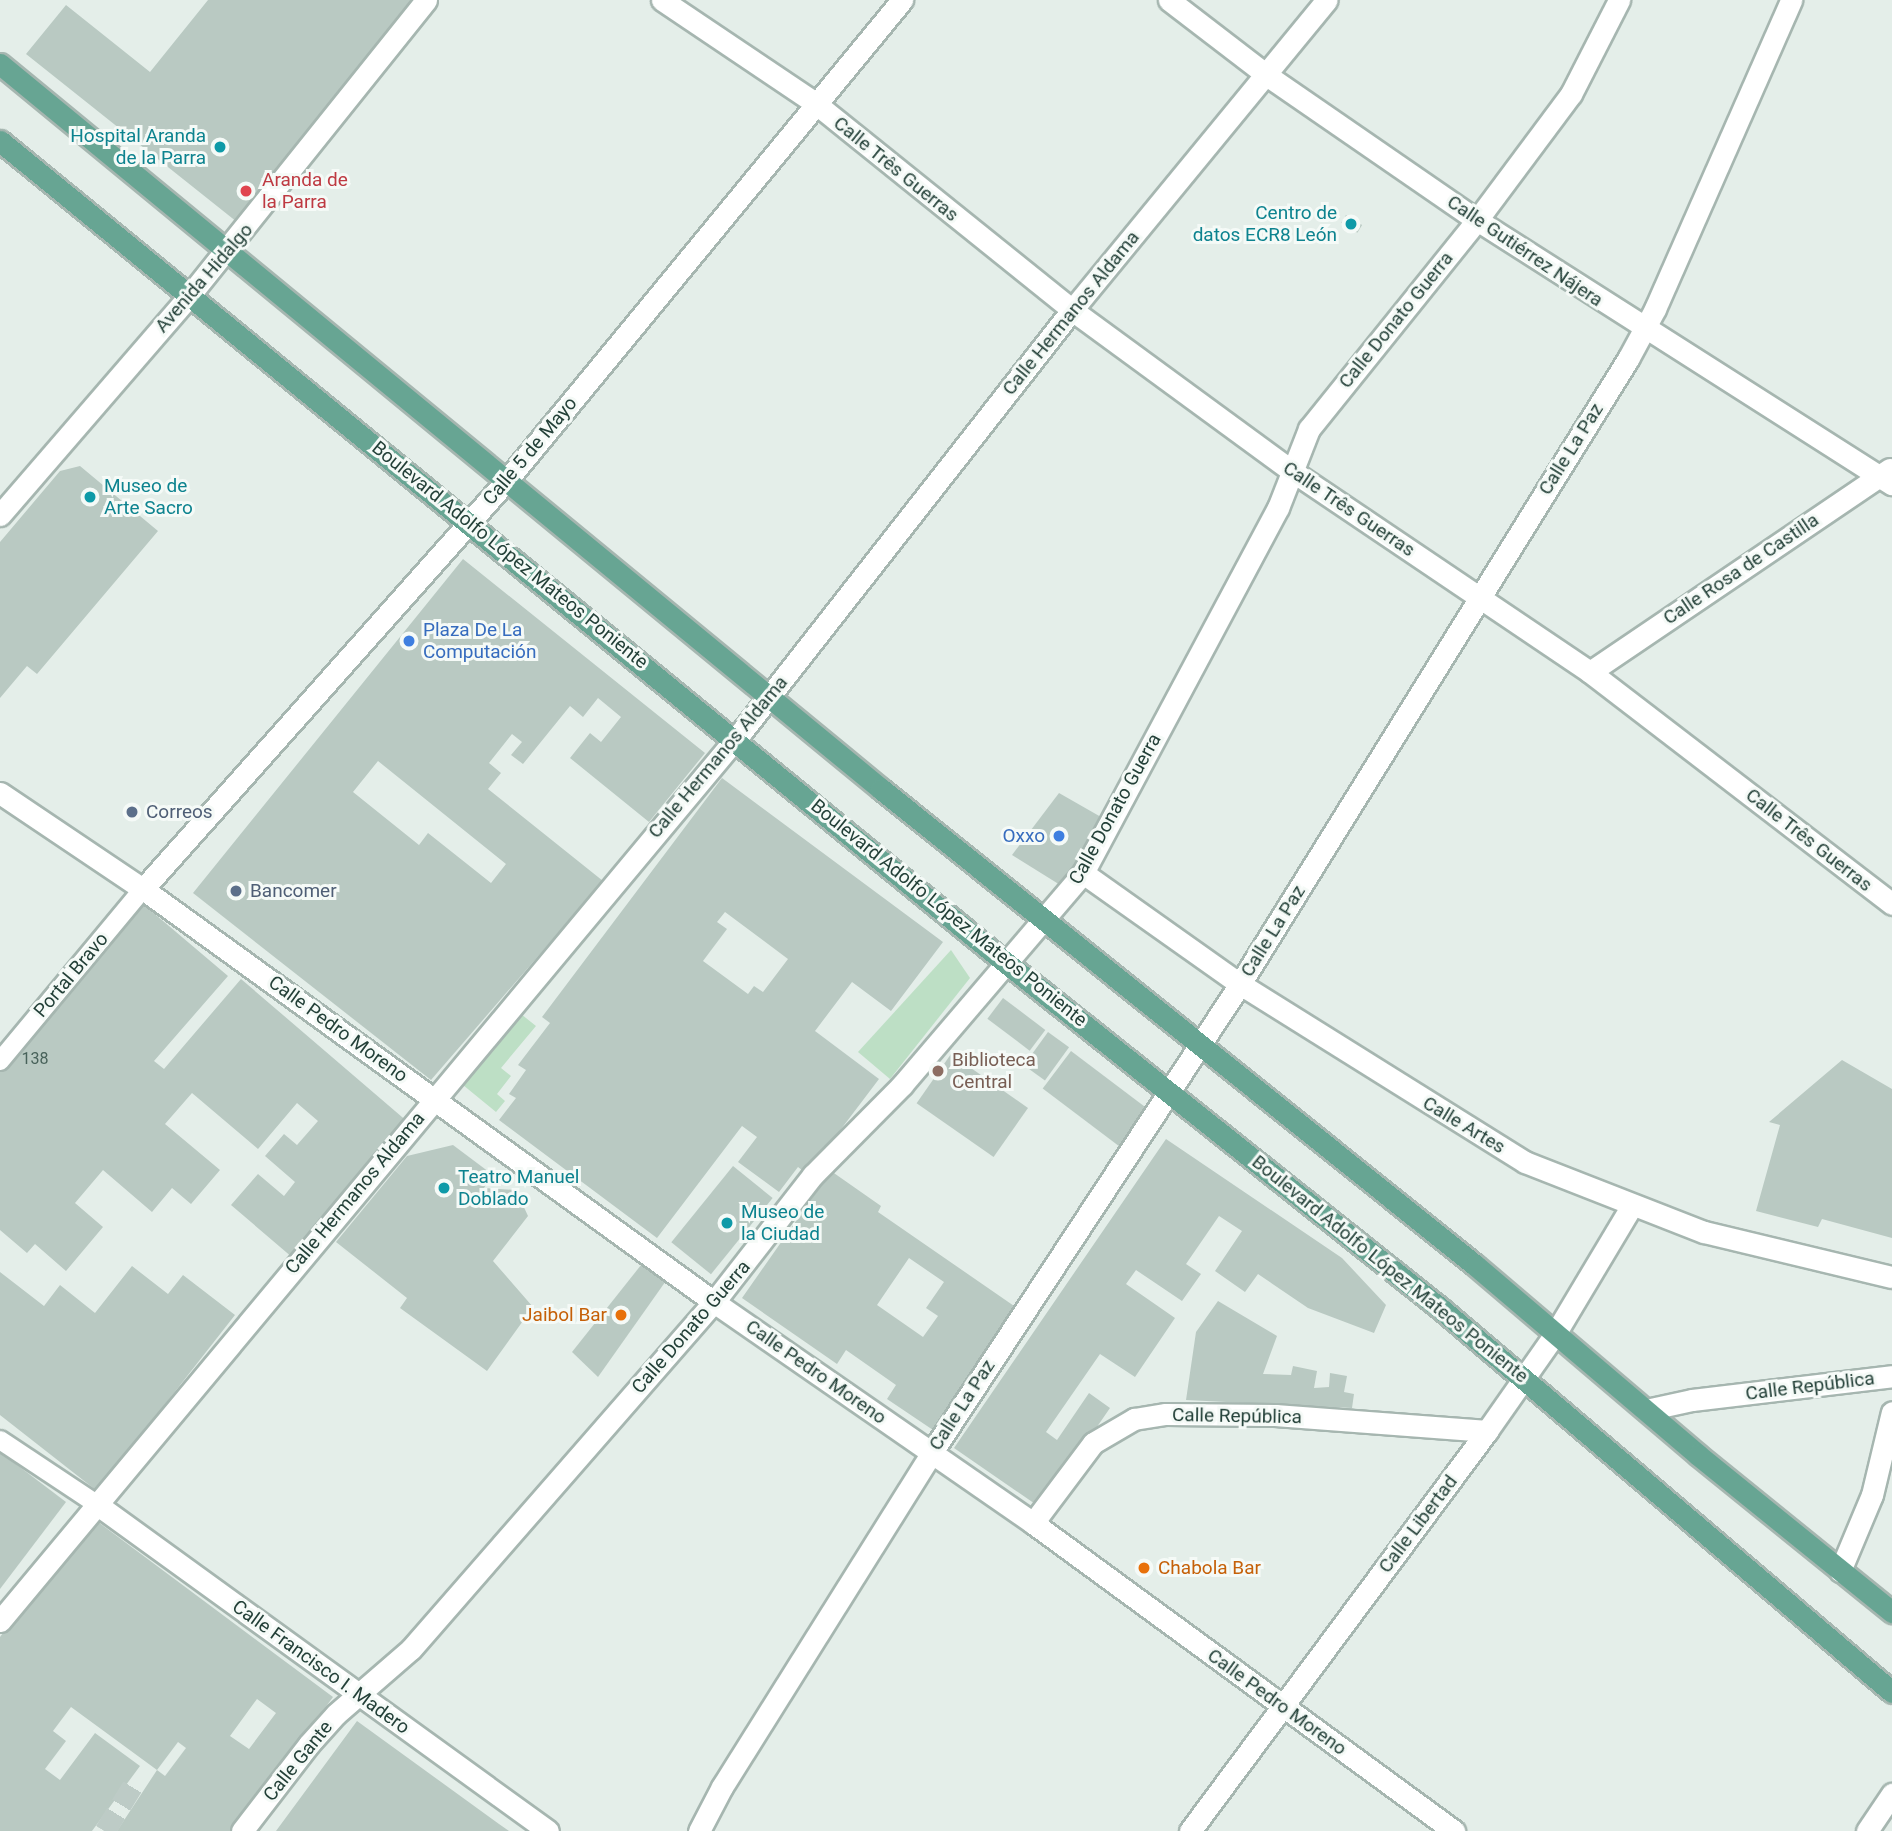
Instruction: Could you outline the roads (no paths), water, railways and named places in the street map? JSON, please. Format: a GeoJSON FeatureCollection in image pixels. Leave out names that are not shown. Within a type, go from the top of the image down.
{"type":"FeatureCollection","features":[{"type":"Feature","properties":{"kind":"main road"},"geometry":{"type":"LineString","coordinates":[[0,64],[227,253],[769,696],[1046,917],[1892,1612]]}},
{"type":"Feature","properties":{"kind":"main road","name":"Boulevard Adolfo López Mateos Poniente"},"geometry":{"type":"LineString","coordinates":[[0,141],[1005,961],[1171,1090],[1523,1379],[1892,1692]]}},
{"type":"Feature","properties":{"kind":"street","name":"Avenida Hidalgo"},"geometry":{"type":"LineString","coordinates":[[0,515],[227,253],[426,0]]}},
{"type":"Feature","properties":{"kind":"street","name":"Calle Três Guerras"},"geometry":{"type":"LineString","coordinates":[[662,0],[815,103],[1072,310],[1292,471],[1590,672],[1892,904]]}},
{"type":"Feature","properties":{"kind":"street","name":"Calle 5 de Mayo"},"geometry":{"type":"LineString","coordinates":[[143,889],[507,480],[901,0]]}},
{"type":"Feature","properties":{"kind":"street","name":"Calle Gutiérrez Nájera"},"geometry":{"type":"LineString","coordinates":[[1169,0],[1268,76],[1477,220],[1644,330],[1888,475]]}},
{"type":"Feature","properties":{"kind":"street","name":"Calle Hermanos Aldama"},"geometry":{"type":"LineString","coordinates":[[0,1621],[95,1503],[735,740],[1072,310],[1268,76],[1328,0]]}},
{"type":"Feature","properties":{"kind":"street","name":"Calle Donato Guerra"},"geometry":{"type":"LineString","coordinates":[[359,1695],[411,1649],[714,1302],[813,1175],[902,1085],[1005,961],[1083,873],[1278,508],[1310,429],[1477,220],[1571,94],[1619,0]]}},
{"type":"Feature","properties":{"kind":"street","name":"Calle La Paz"},"geometry":{"type":"LineString","coordinates":[[699,1831],[722,1787],[932,1452],[1240,984],[1644,330],[1791,0]]}},
{"type":"Feature","properties":{"kind":"street","name":"Calle Rosa de Castilla"},"geometry":{"type":"LineString","coordinates":[[1590,672],[1888,475]]}},
{"type":"Feature","properties":{"kind":"street","name":"Calle Pedro Moreno"},"geometry":{"type":"LineString","coordinates":[[0,793],[143,889],[714,1302],[1034,1523],[1454,1831]]}},
{"type":"Feature","properties":{"kind":"street","name":"Calle Artes"},"geometry":{"type":"LineString","coordinates":[[1083,873],[1240,984],[1525,1162],[1631,1207],[1704,1232],[1892,1277]]}},
{"type":"Feature","properties":{"kind":"street","name":"Portal Bravo"},"geometry":{"type":"LineString","coordinates":[[0,1061],[143,889]]}},
{"type":"Feature","properties":{"kind":"street","name":"Calle Libertad"},"geometry":{"type":"LineString","coordinates":[[1190,1831],[1487,1431],[1555,1334],[1631,1207]]}},
{"type":"Feature","properties":{"kind":"street","name":"Calle República"},"geometry":{"type":"LineString","coordinates":[[1646,1410],[1692,1400],[1892,1377]]}},
{"type":"Feature","properties":{"kind":"street"},"geometry":{"type":"LineString","coordinates":[[1840,1571],[1871,1495],[1892,1412]]}},
{"type":"Feature","properties":{"kind":"street","name":"Calle República"},"geometry":{"type":"LineString","coordinates":[[1034,1523],[1093,1443],[1134,1419],[1166,1414],[1275,1415],[1487,1431]]}},
{"type":"Feature","properties":{"kind":"street"},"geometry":{"type":"LineString","coordinates":[[0,1440],[95,1503]]}},
{"type":"Feature","properties":{"kind":"street","name":"Calle Francisco I. Madero"},"geometry":{"type":"LineString","coordinates":[[95,1503],[548,1831]]}},
{"type":"Feature","properties":{"kind":"street","name":"Calle Gante"},"geometry":{"type":"LineString","coordinates":[[242,1831],[309,1744],[359,1695]]}},
{"type":"Feature","properties":{"kind":"street"},"geometry":{"type":"LineString","coordinates":[[1867,1831],[1892,1794]]}},
{"type":"Feature","properties":{"kind":"tunnel"},"geometry":{"type":"LineString","coordinates":[[105,1831],[137,1779]]}},
{"type":"Feature","properties":{"kind":"place","name":"Hospital Aranda de la Parra"},"geometry":{"type":"Point","coordinates":[220,147]}},
{"type":"Feature","properties":{"kind":"place","name":"Aranda de la Parra"},"geometry":{"type":"Point","coordinates":[246,191]}},
{"type":"Feature","properties":{"kind":"place","name":"Centro de datos ECR8 León"},"geometry":{"type":"Point","coordinates":[1351,224]}},
{"type":"Feature","properties":{"kind":"place","name":"Museo de Arte Sacro"},"geometry":{"type":"Point","coordinates":[90,497]}},
{"type":"Feature","properties":{"kind":"place","name":"Plaza De La Computación"},"geometry":{"type":"Point","coordinates":[409,641]}},
{"type":"Feature","properties":{"kind":"place","name":"Correos"},"geometry":{"type":"Point","coordinates":[132,812]}},
{"type":"Feature","properties":{"kind":"place","name":"Oxxo"},"geometry":{"type":"Point","coordinates":[1059,836]}},
{"type":"Feature","properties":{"kind":"place","name":"Bancomer"},"geometry":{"type":"Point","coordinates":[236,891]}},
{"type":"Feature","properties":{"kind":"place","name":"Biblioteca Central"},"geometry":{"type":"Point","coordinates":[938,1071]}},
{"type":"Feature","properties":{"kind":"place","name":"Teatro Manuel Doblado"},"geometry":{"type":"Point","coordinates":[444,1188]}},
{"type":"Feature","properties":{"kind":"place","name":"Museo de la Ciudad"},"geometry":{"type":"Point","coordinates":[727,1223]}},
{"type":"Feature","properties":{"kind":"place","name":"Jaibol Bar"},"geometry":{"type":"Point","coordinates":[621,1315]}},
{"type":"Feature","properties":{"kind":"place","name":"Chabola Bar"},"geometry":{"type":"Point","coordinates":[1144,1568]}}]}
